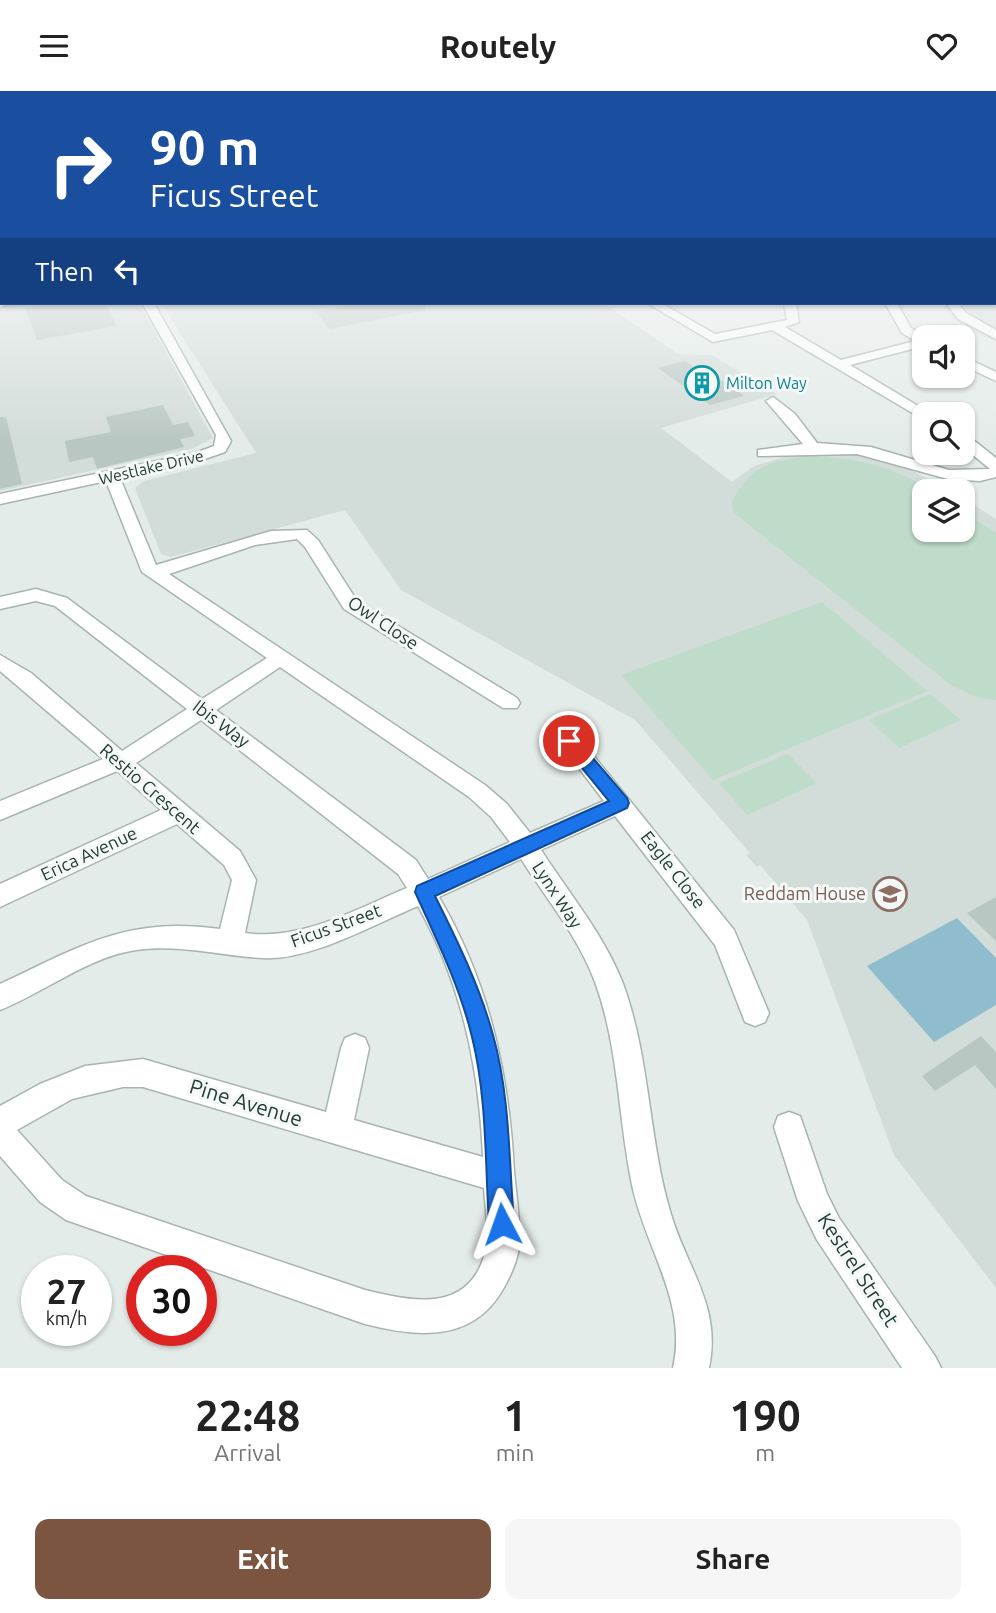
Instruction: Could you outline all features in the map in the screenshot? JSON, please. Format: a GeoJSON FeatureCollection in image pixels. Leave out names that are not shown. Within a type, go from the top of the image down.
{"type":"FeatureCollection","features":[{"type":"Feature","properties":{"kind":"street","name":"Westlake Drive"},"geometry":{"type":"LineString","coordinates":[[0,499],[112,477],[208,455],[220,449],[224,441],[158,322]]}},
{"type":"Feature","properties":{"kind":"street"},"geometry":{"type":"LineString","coordinates":[[685,322],[713,338],[776,327],[791,322]]}},
{"type":"Feature","properties":{"kind":"street"},"geometry":{"type":"LineString","coordinates":[[972,322],[996,335]]}},
{"type":"Feature","properties":{"kind":"street"},"geometry":{"type":"LineString","coordinates":[[776,327],[912,407]]}},
{"type":"Feature","properties":{"kind":"street"},"geometry":{"type":"LineString","coordinates":[[840,364],[912,344]]}},
{"type":"Feature","properties":{"kind":"street"},"geometry":{"type":"LineString","coordinates":[[975,366],[996,377]]}},
{"type":"Feature","properties":{"kind":"street"},"geometry":{"type":"LineString","coordinates":[[773,401],[790,417],[812,447]]}},
{"type":"Feature","properties":{"kind":"street"},"geometry":{"type":"LineString","coordinates":[[975,442],[996,450]]}},
{"type":"Feature","properties":{"kind":"street"},"geometry":{"type":"LineString","coordinates":[[763,453],[812,447],[880,453],[957,477],[975,478],[996,472]]}},
{"type":"Feature","properties":{"kind":"street"},"geometry":{"type":"LineString","coordinates":[[975,448],[996,465]]}},
{"type":"Feature","properties":{"kind":"street","name":"Lynx Way"},"geometry":{"type":"LineString","coordinates":[[112,477],[143,560],[155,573],[493,804],[526,846],[599,960],[614,999],[653,1208],[697,1323],[691,1368]]}},
{"type":"Feature","properties":{"kind":"street","name":"Owl Close"},"geometry":{"type":"LineString","coordinates":[[155,573],[199,556],[283,535],[301,534],[319,554],[351,605],[510,703]]}},
{"type":"Feature","properties":{"kind":"street","name":"Ibis Way"},"geometry":{"type":"LineString","coordinates":[[0,603],[36,595],[54,598],[399,857],[424,892],[451,948],[483,1035],[491,1076],[503,1247],[496,1272],[481,1295],[458,1313],[410,1319],[365,1307],[77,1209],[51,1191],[0,1133]]}},
{"type":"Feature","properties":{"kind":"street"},"geometry":{"type":"LineString","coordinates":[[0,811],[118,762],[279,659]]}},
{"type":"Feature","properties":{"kind":"street","name":"Restio Crescent"},"geometry":{"type":"LineString","coordinates":[[0,662],[24,678],[232,858],[242,870],[244,890],[230,943]]}},
{"type":"Feature","properties":{"kind":"street","name":"Eagle Close"},"geometry":{"type":"LineString","coordinates":[[569,741],[621,803],[725,938],[755,1013]]}},
{"type":"Feature","properties":{"kind":"street","name":"Ficus Street"},"geometry":{"type":"LineString","coordinates":[[0,997],[106,947],[136,939],[195,937],[265,947],[306,941],[424,892],[621,803]]}},
{"type":"Feature","properties":{"kind":"street","name":"Erica Avenue"},"geometry":{"type":"LineString","coordinates":[[0,896],[177,813]]}},
{"type":"Feature","properties":{"kind":"street"},"geometry":{"type":"LineString","coordinates":[[337,1131],[355,1048]]}},
{"type":"Feature","properties":{"kind":"street","name":"Pine Avenue"},"geometry":{"type":"LineString","coordinates":[[0,1123],[78,1080],[118,1072],[165,1078],[498,1177]]}},
{"type":"Feature","properties":{"kind":"street","name":"Kestrel Street"},"geometry":{"type":"LineString","coordinates":[[789,1127],[814,1201],[828,1229],[923,1368]]}},
{"type":"Feature","properties":{"kind":"shaded area"},"geometry":{"type":"Polygon","coordinates":[[[0,322],[149,322],[213,438],[194,448],[0,491],[0,322]]]}},
{"type":"Feature","properties":{"kind":"shaded area"},"geometry":{"type":"Polygon","coordinates":[[[173,322],[630,322],[678,354],[712,355],[777,394],[661,428],[732,482],[754,466],[791,455],[834,452],[862,454],[903,466],[928,479],[912,479],[912,542],[975,542],[975,506],[996,519],[996,1288],[894,1155],[807,920],[760,865],[757,867],[746,855],[750,853],[635,720],[401,590],[345,510],[171,557],[161,554],[135,488],[144,481],[256,453],[173,322]]]}},
{"type":"Feature","properties":{"kind":"shaded area"},"geometry":{"type":"Polygon","coordinates":[[[958,322],[996,322],[996,342],[975,332],[975,325],[962,325],[958,322]]]}},
{"type":"Feature","properties":{"kind":"green space"},"geometry":{"type":"Polygon","coordinates":[[[811,456],[843,459],[874,465],[912,480],[912,542],[975,542],[975,520],[996,533],[996,700],[976,697],[951,685],[734,513],[731,503],[746,480],[763,467],[784,460],[811,456]]]}},
{"type":"Feature","properties":{"kind":"green space"},"geometry":{"type":"Polygon","coordinates":[[[822,602],[927,691],[713,780],[621,675],[822,602]]]}},
{"type":"Feature","properties":{"kind":"green space"},"geometry":{"type":"Polygon","coordinates":[[[930,694],[961,720],[899,748],[869,720],[930,694]]]}},
{"type":"Feature","properties":{"kind":"green space"},"geometry":{"type":"Polygon","coordinates":[[[788,754],[817,783],[747,815],[719,783],[788,754]]]}},
{"type":"Feature","properties":{"kind":"water"},"geometry":{"type":"Polygon","coordinates":[[[957,918],[996,958],[996,1005],[934,1042],[867,966],[957,918]]]}},
{"type":"Feature","properties":{"kind":"building"},"geometry":{"type":"Polygon","coordinates":[[[30,322],[115,322],[117,326],[37,340],[30,322]]]}},
{"type":"Feature","properties":{"kind":"building"},"geometry":{"type":"Polygon","coordinates":[[[323,322],[367,322],[330,329],[323,322]]]}},
{"type":"Feature","properties":{"kind":"building","name":"Milton Way"},"geometry":{"type":"Polygon","coordinates":[[[685,361],[716,382],[722,380],[744,396],[710,405],[658,368],[685,361]]]}},
{"type":"Feature","properties":{"kind":"building"},"geometry":{"type":"Polygon","coordinates":[[[163,405],[173,425],[188,422],[195,436],[180,439],[184,447],[97,469],[93,457],[69,462],[65,441],[111,432],[106,417],[163,405]]]}},
{"type":"Feature","properties":{"kind":"building"},"geometry":{"type":"Polygon","coordinates":[[[0,417],[6,417],[22,484],[0,489],[0,417]]]}},
{"type":"Feature","properties":{"kind":"building"},"geometry":{"type":"Polygon","coordinates":[[[996,897],[996,941],[967,913],[996,897]]]}},
{"type":"Feature","properties":{"kind":"building"},"geometry":{"type":"Polygon","coordinates":[[[981,1036],[996,1052],[996,1089],[975,1065],[935,1091],[922,1076],[981,1036]]]}},
{"type":"Feature","properties":{"kind":"place","name":"Milton Way"},"geometry":{"type":"Point","coordinates":[702,383]}},
{"type":"Feature","properties":{"kind":"place","name":"Reddam House"},"geometry":{"type":"Point","coordinates":[890,894]}},
{"type":"Feature","properties":{"kind":"route"},"geometry":{"type":"LineString","coordinates":[[502,1224],[491,1076],[483,1035],[451,948],[424,892],[621,803],[569,741]]}}]}
